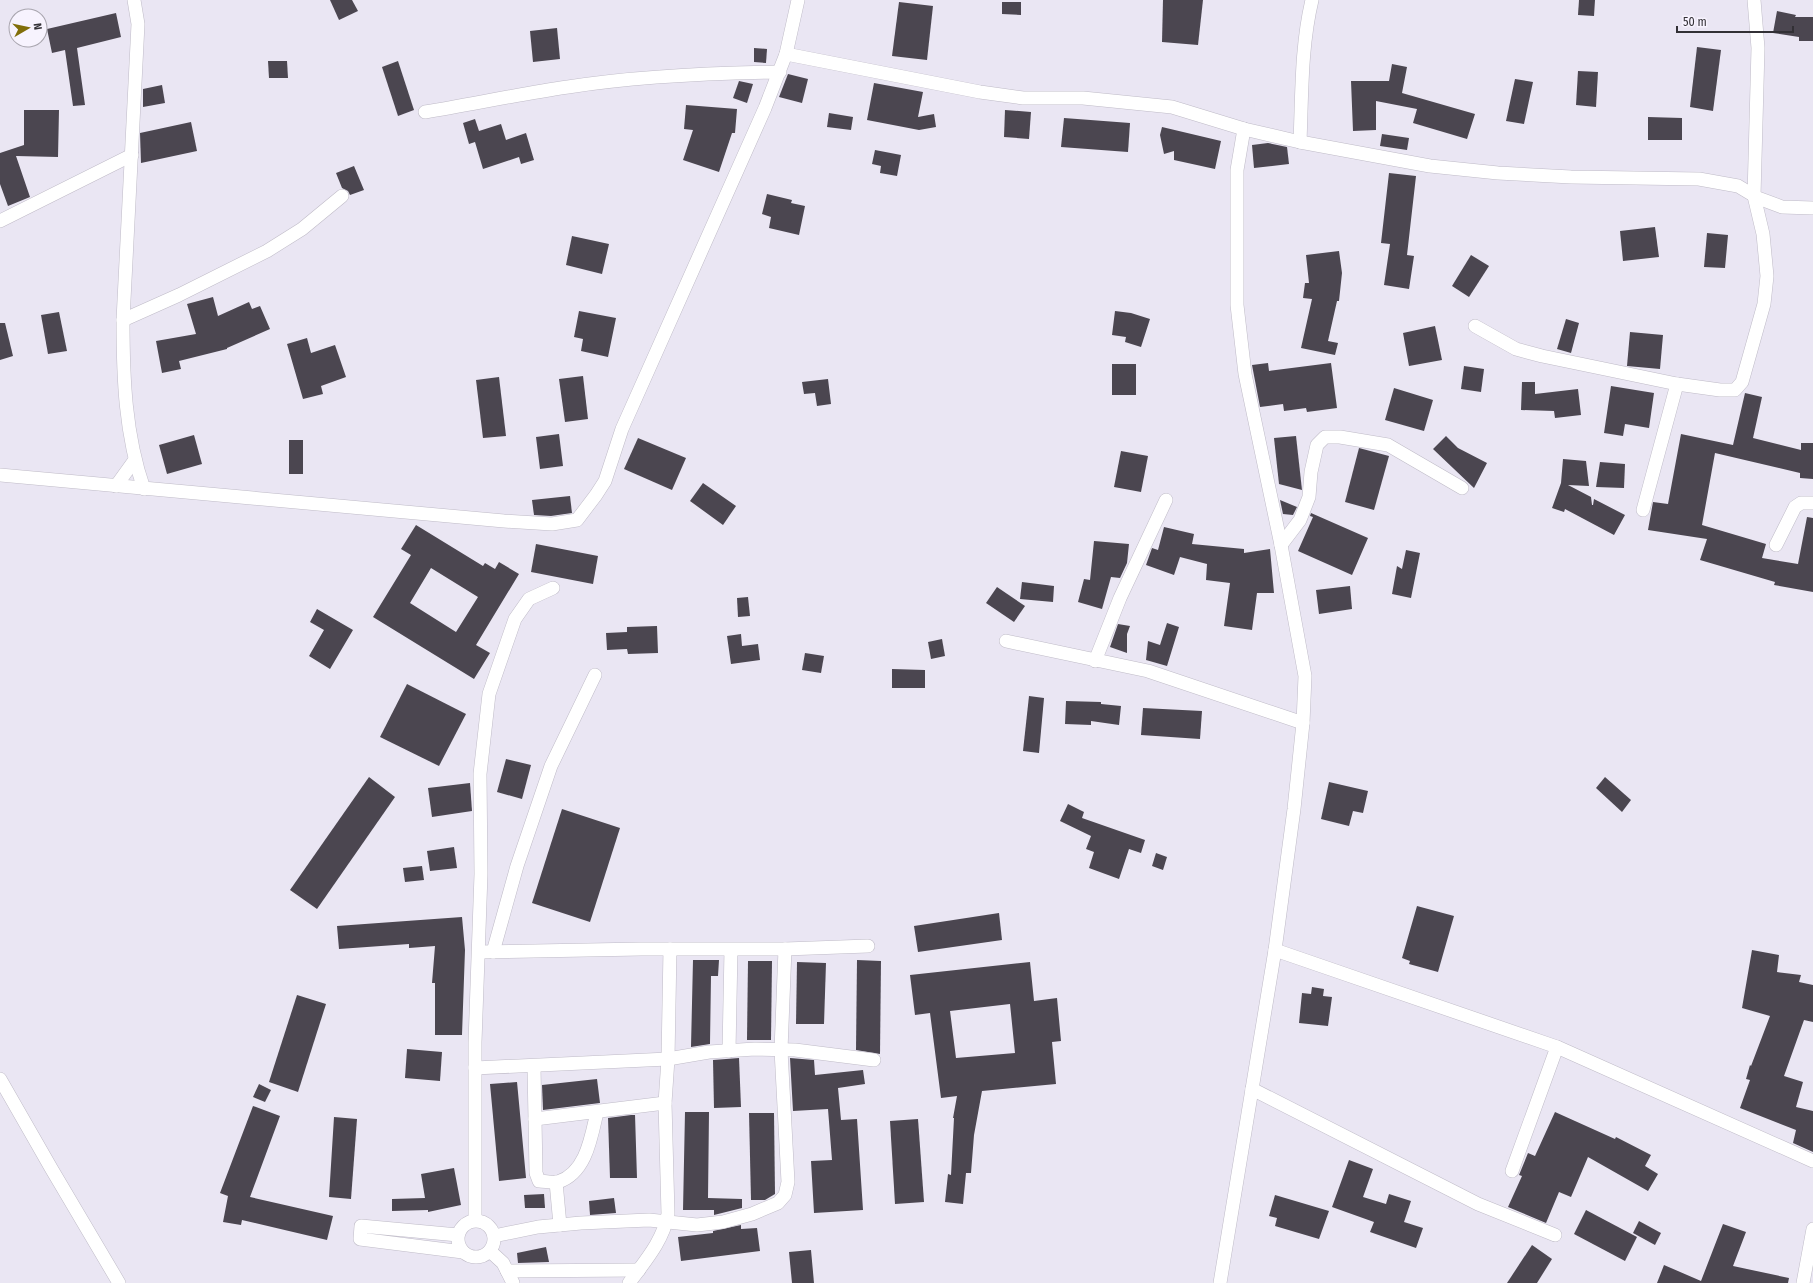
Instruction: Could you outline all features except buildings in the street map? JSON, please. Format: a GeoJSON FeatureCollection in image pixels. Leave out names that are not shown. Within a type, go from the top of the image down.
{"type":"FeatureCollection","features":[{"type":"Feature","properties":{"kind":"street"},"geometry":{"type":"LineString","coordinates":[[134,0],[138,24],[123,320],[123,356],[128,424],[134,461],[144,489]]}},
{"type":"Feature","properties":{"kind":"street"},"geometry":{"type":"LineString","coordinates":[[0,475],[504,521],[552,524],[577,520],[605,481],[622,429],[780,72],[786,54],[798,0]]}},
{"type":"Feature","properties":{"kind":"street"},"geometry":{"type":"LineString","coordinates":[[1300,142],[1303,63],[1307,19],[1312,0]]}},
{"type":"Feature","properties":{"kind":"street"},"geometry":{"type":"LineString","coordinates":[[1475,326],[1516,349],[1609,371],[1677,384],[1720,390],[1735,390],[1742,382],[1764,304],[1767,276],[1763,234],[1754,196],[1758,48],[1754,0]]}},
{"type":"Feature","properties":{"kind":"street"},"geometry":{"type":"LineString","coordinates":[[786,54],[980,92],[1023,98],[1083,98],[1172,107],[1244,129],[1300,142],[1430,166],[1498,173],[1571,177],[1699,179],[1738,186],[1754,196],[1782,207],[1813,208]]}},
{"type":"Feature","properties":{"kind":"street"},"geometry":{"type":"LineString","coordinates":[[425,112],[569,86],[636,78],[720,73],[780,72]]}},
{"type":"Feature","properties":{"kind":"street"},"geometry":{"type":"LineString","coordinates":[[1220,1283],[1275,950],[1303,723],[1305,676],[1281,545],[1245,374],[1237,305],[1237,170],[1244,129]]}},
{"type":"Feature","properties":{"kind":"street"},"geometry":{"type":"LineString","coordinates":[[0,221],[132,155]]}},
{"type":"Feature","properties":{"kind":"street"},"geometry":{"type":"LineString","coordinates":[[123,320],[179,295],[267,251],[302,229],[342,196]]}},
{"type":"Feature","properties":{"kind":"street"},"geometry":{"type":"LineString","coordinates":[[1643,510],[1677,384]]}},
{"type":"Feature","properties":{"kind":"street"},"geometry":{"type":"LineString","coordinates":[[1281,545],[1300,520],[1305,508],[1309,497],[1317,445],[1325,437],[1340,437],[1388,444],[1462,488]]}},
{"type":"Feature","properties":{"kind":"street"},"geometry":{"type":"LineString","coordinates":[[116,486],[134,461]]}},
{"type":"Feature","properties":{"kind":"street"},"geometry":{"type":"LineString","coordinates":[[1095,661],[1120,598],[1166,500]]}},
{"type":"Feature","properties":{"kind":"street"},"geometry":{"type":"LineString","coordinates":[[1776,545],[1796,507],[1801,503],[1813,503]]}},
{"type":"Feature","properties":{"kind":"street"},"geometry":{"type":"LineString","coordinates":[[475,1220],[475,1068],[481,874],[480,774],[489,694],[514,619],[529,599],[553,588]]}},
{"type":"Feature","properties":{"kind":"street"},"geometry":{"type":"LineString","coordinates":[[1006,641],[1148,671],[1303,723]]}},
{"type":"Feature","properties":{"kind":"street"},"geometry":{"type":"LineString","coordinates":[[493,952],[517,866],[551,766],[595,675]]}},
{"type":"Feature","properties":{"kind":"street"},"geometry":{"type":"LineString","coordinates":[[479,952],[670,949],[731,950],[868,946]]}},
{"type":"Feature","properties":{"kind":"street"},"geometry":{"type":"LineString","coordinates":[[629,1283],[656,1246],[667,1221],[668,1214],[665,1104],[668,1060],[670,949]]}},
{"type":"Feature","properties":{"kind":"street"},"geometry":{"type":"LineString","coordinates":[[494,1236],[538,1227],[560,1225],[649,1220],[697,1225],[723,1222],[752,1214],[778,1203],[785,1195],[788,1182],[781,1050],[785,949]]}},
{"type":"Feature","properties":{"kind":"street"},"geometry":{"type":"LineString","coordinates":[[729,1051],[731,950]]}},
{"type":"Feature","properties":{"kind":"street"},"geometry":{"type":"LineString","coordinates":[[1275,950],[1557,1046],[1813,1162]]}},
{"type":"Feature","properties":{"kind":"street"},"geometry":{"type":"LineString","coordinates":[[1512,1171],[1557,1046]]}},
{"type":"Feature","properties":{"kind":"street"},"geometry":{"type":"LineString","coordinates":[[475,1068],[534,1067],[668,1060],[709,1052],[729,1051],[781,1050],[874,1060]]}},
{"type":"Feature","properties":{"kind":"street"},"geometry":{"type":"LineString","coordinates":[[534,1067],[537,1178],[539,1181],[556,1182],[573,1174],[579,1166],[590,1141],[597,1112]]}},
{"type":"Feature","properties":{"kind":"street"},"geometry":{"type":"LineString","coordinates":[[0,1079],[120,1283]]}},
{"type":"Feature","properties":{"kind":"street"},"geometry":{"type":"LineString","coordinates":[[1252,1089],[1478,1204],[1555,1235]]}},
{"type":"Feature","properties":{"kind":"street"},"geometry":{"type":"LineString","coordinates":[[536,1119],[665,1104]]}},
{"type":"Feature","properties":{"kind":"street"},"geometry":{"type":"LineString","coordinates":[[556,1182],[560,1225]]}},
{"type":"Feature","properties":{"kind":"street"},"geometry":{"type":"LineString","coordinates":[[458,1235],[361,1232],[463,1252],[473,1258],[480,1258],[490,1251],[493,1246],[494,1236],[491,1228],[487,1224],[475,1220],[464,1225],[458,1235],[457,1241],[463,1252]]}},
{"type":"Feature","properties":{"kind":"street"},"geometry":{"type":"LineString","coordinates":[[1803,1283],[1813,1230]]}},
{"type":"Feature","properties":{"kind":"street"},"geometry":{"type":"LineString","coordinates":[[490,1251],[504,1263],[510,1277],[639,1270]]}}]}
